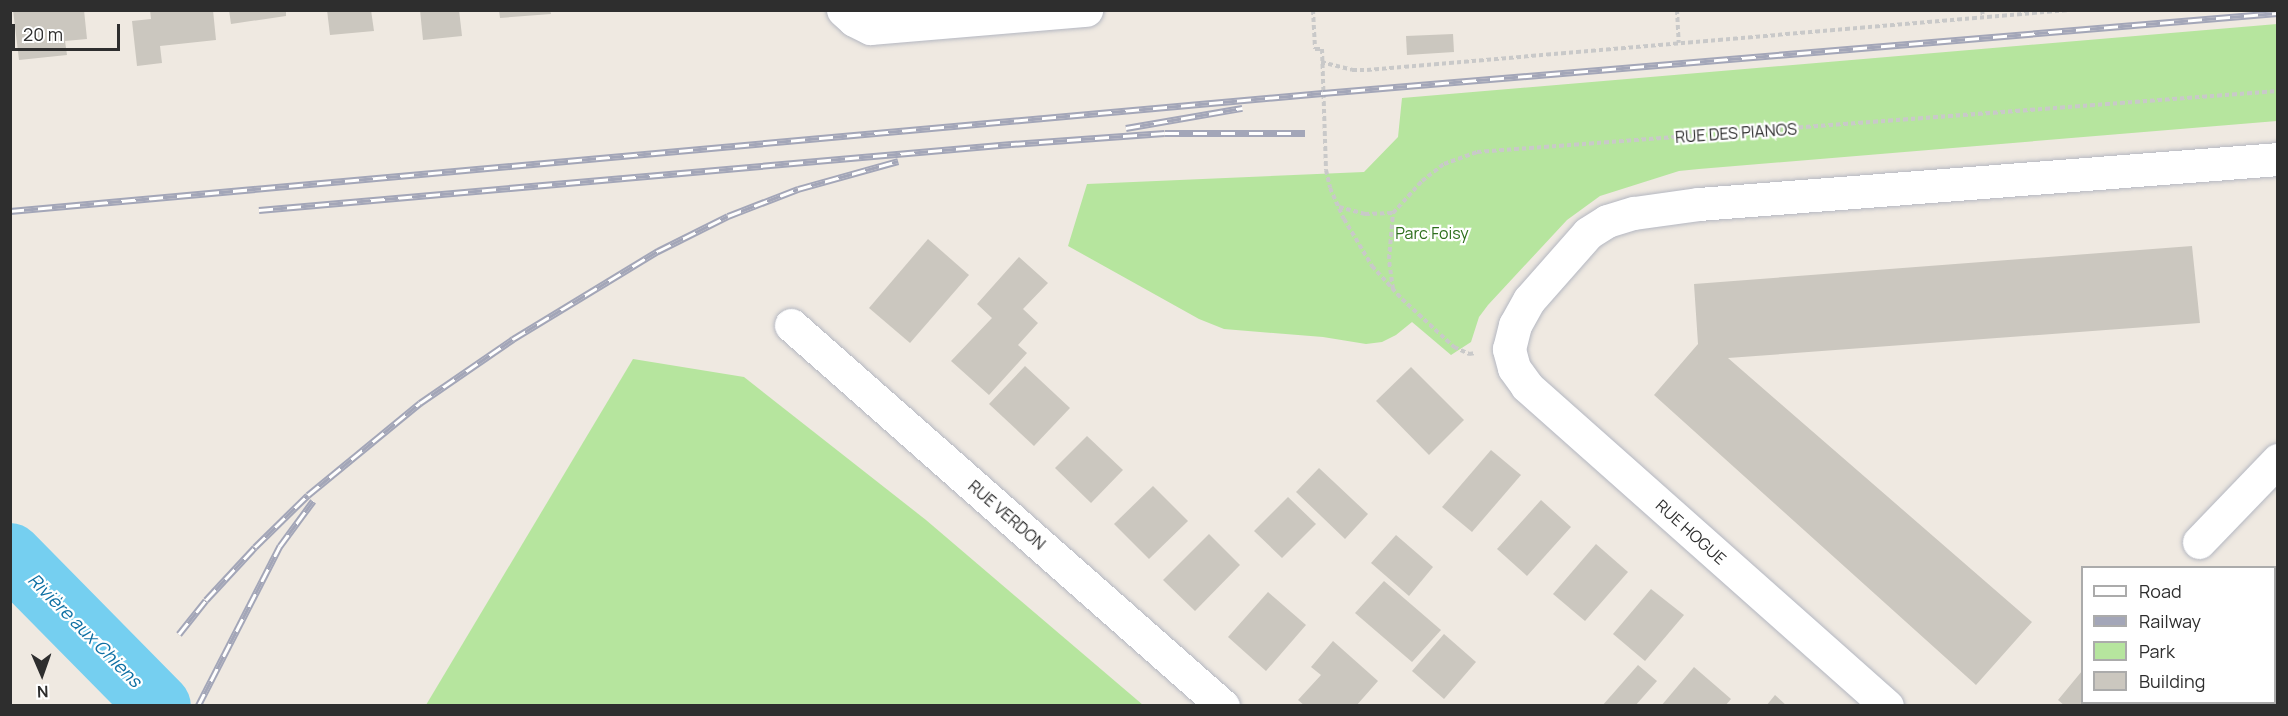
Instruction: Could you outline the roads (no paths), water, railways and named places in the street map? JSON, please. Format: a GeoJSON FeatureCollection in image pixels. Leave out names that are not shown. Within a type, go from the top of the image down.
{"type":"FeatureCollection","features":[{"type":"Feature","properties":{"kind":"street"},"geometry":{"type":"LineString","coordinates":[[843,10],[854,20],[870,28],[1086,10]]}},
{"type":"Feature","properties":{"kind":"street","name":"RUE HOGUE"},"geometry":{"type":"LineString","coordinates":[[1887,705],[1540,398],[1518,375],[1509,349],[1520,313],[1543,282],[1596,227],[1634,213],[1722,202],[2277,159]]}},
{"type":"Feature","properties":{"kind":"street","name":"RUE VERDON"},"geometry":{"type":"LineString","coordinates":[[791,325],[1223,705]]}},
{"type":"Feature","properties":{"kind":"street"},"geometry":{"type":"LineString","coordinates":[[2199,542],[2277,460]]}},
{"type":"Feature","properties":{"kind":"waterway","name":"Rivière aux Chiens"},"geometry":{"type":"LineString","coordinates":[[10,555],[159,706]]}},
{"type":"Feature","properties":{"kind":"railway"},"geometry":{"type":"LineString","coordinates":[[10,211],[1323,93],[2278,13]]}},
{"type":"Feature","properties":{"kind":"railway"},"geometry":{"type":"LineString","coordinates":[[1126,128],[1242,108]]}},
{"type":"Feature","properties":{"kind":"railway"},"geometry":{"type":"LineString","coordinates":[[259,210],[1011,144],[1165,133],[1305,133]]}},
{"type":"Feature","properties":{"kind":"railway"},"geometry":{"type":"LineString","coordinates":[[179,634],[206,600],[255,547],[308,495],[420,403],[513,339],[658,251],[728,216],[798,189],[898,161]]}},
{"type":"Feature","properties":{"kind":"railway"},"geometry":{"type":"LineString","coordinates":[[198,706],[280,546],[313,501]]}},
{"type":"Feature","properties":{"kind":"park label","name":"Parc Foisy"},"geometry":{"type":"Point","coordinates":[1432,233]}}]}
